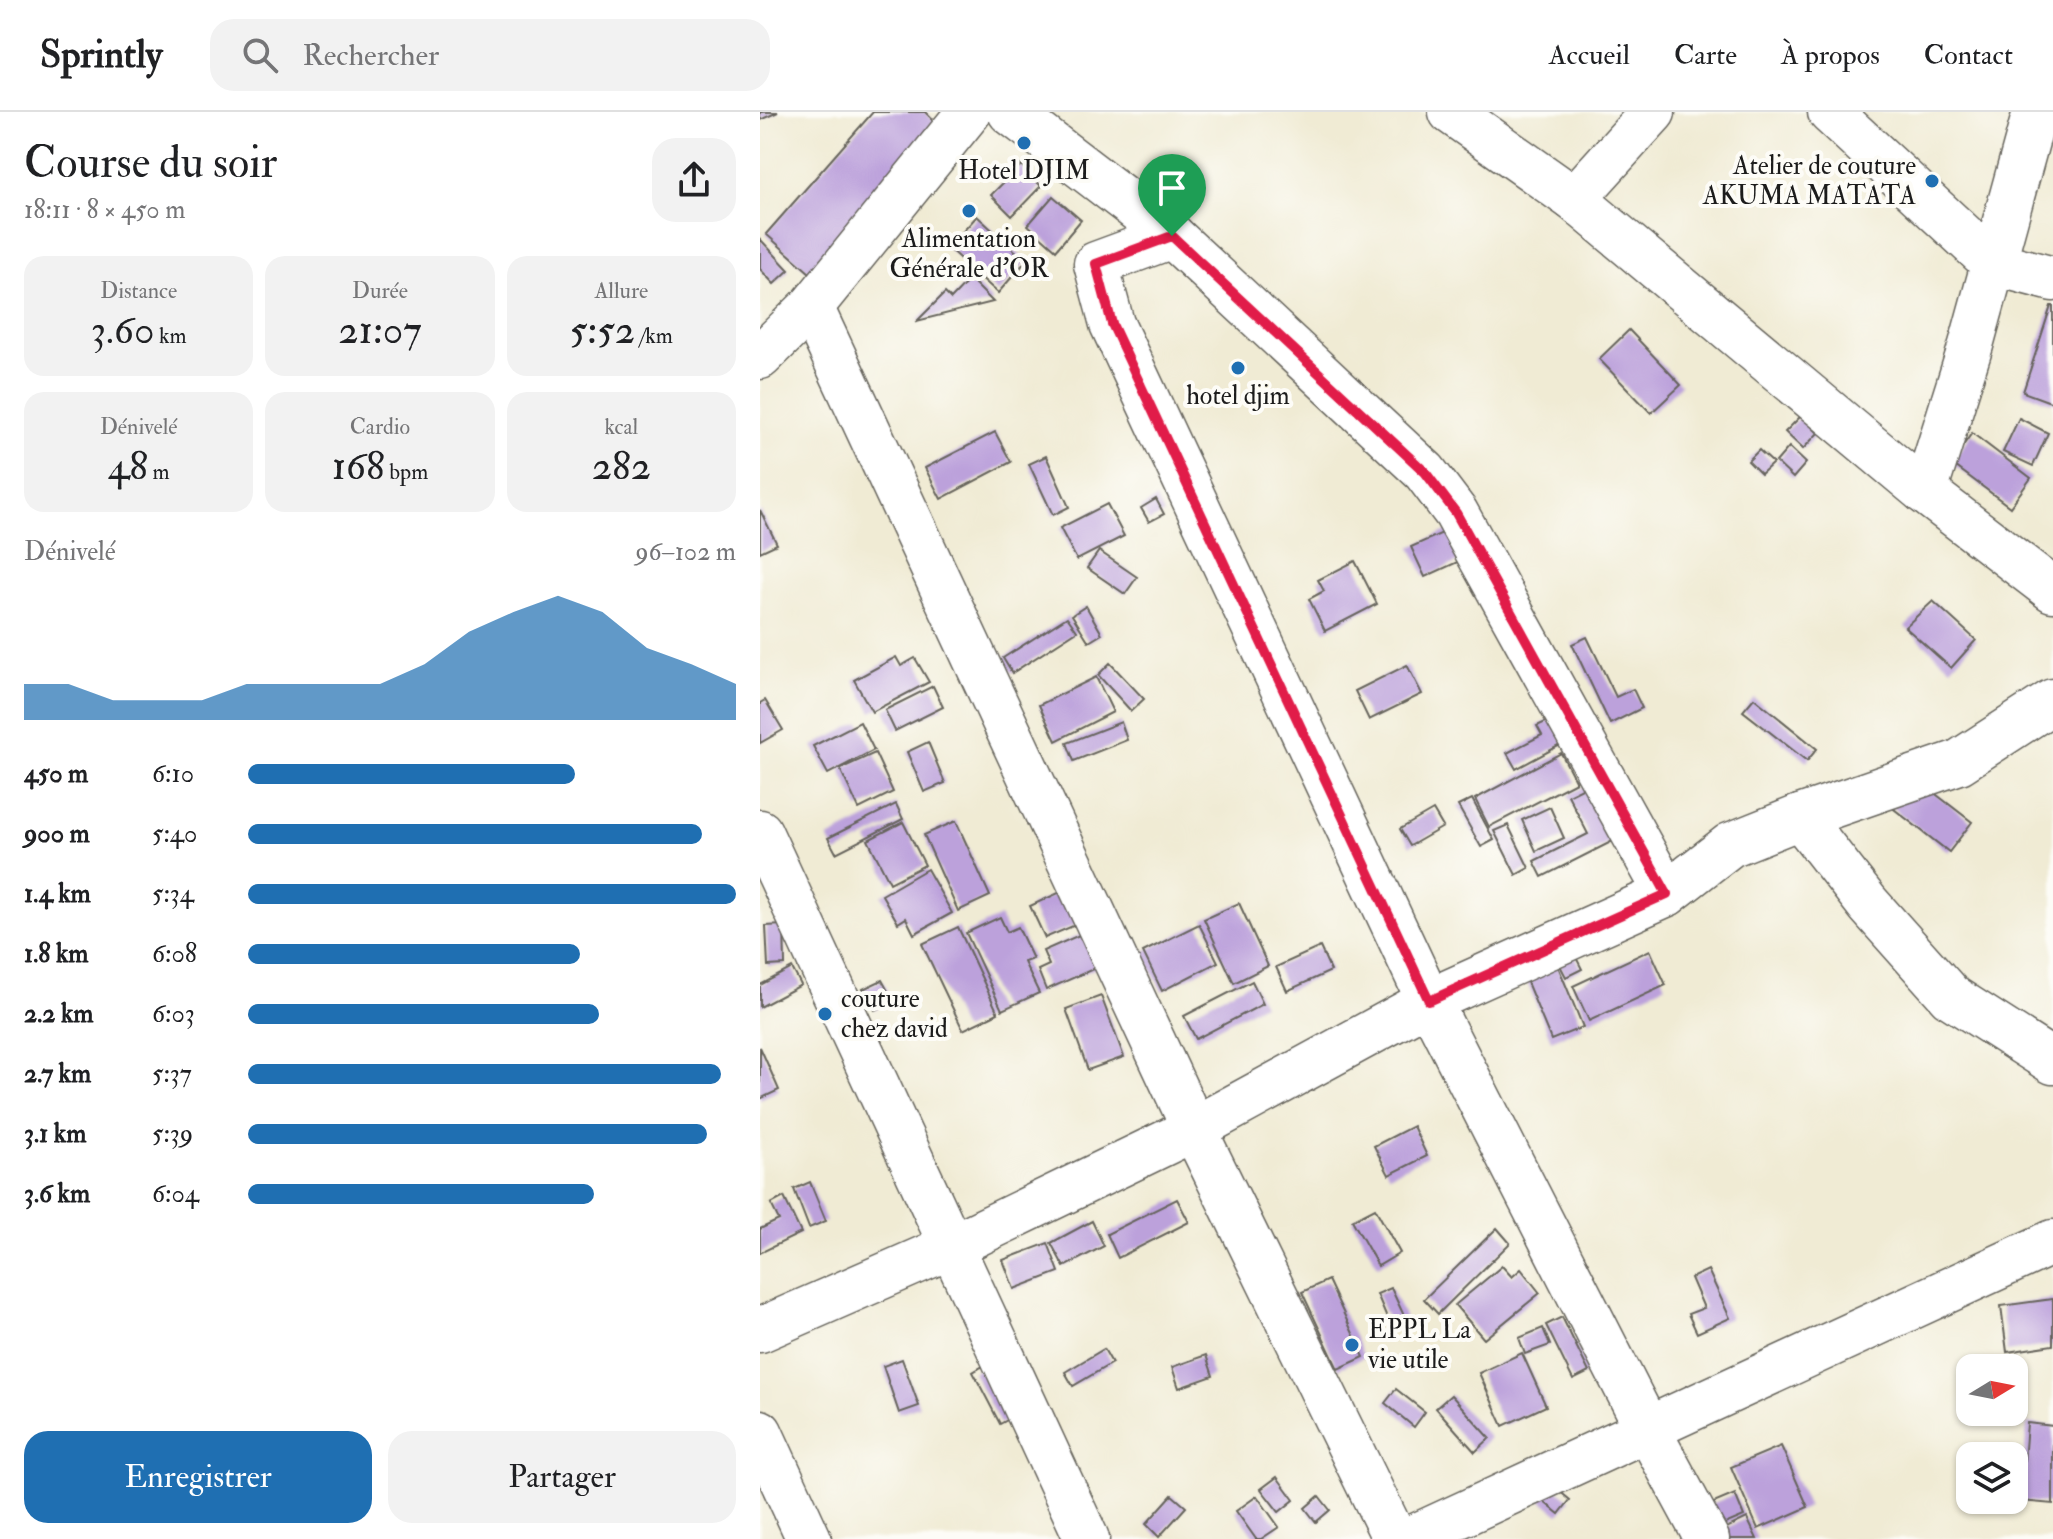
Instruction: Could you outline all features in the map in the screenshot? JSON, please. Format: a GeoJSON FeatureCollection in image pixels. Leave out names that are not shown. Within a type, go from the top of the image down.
{"type":"FeatureCollection","features":[{"type":"Feature","properties":{"kind":"street"},"geometry":{"type":"LineString","coordinates":[[760,357],[811,307],[969,112]]}},
{"type":"Feature","properties":{"kind":"street"},"geometry":{"type":"LineString","coordinates":[[1010,112],[1172,236],[1425,472],[1456,513],[1667,894]]}},
{"type":"Feature","properties":{"kind":"street"},"geometry":{"type":"LineString","coordinates":[[1451,112],[1574,199],[1925,492],[2053,590]]}},
{"type":"Feature","properties":{"kind":"street"},"geometry":{"type":"LineString","coordinates":[[1574,199],[1653,112]]}},
{"type":"Feature","properties":{"kind":"street"},"geometry":{"type":"LineString","coordinates":[[1830,112],[1993,263],[2053,279]]}},
{"type":"Feature","properties":{"kind":"street"},"geometry":{"type":"LineString","coordinates":[[1925,492],[1971,345],[2035,112]]}},
{"type":"Feature","properties":{"kind":"street"},"geometry":{"type":"LineString","coordinates":[[1172,236],[1096,264],[1112,324],[1429,1001],[1707,1539]]}},
{"type":"Feature","properties":{"kind":"street"},"geometry":{"type":"LineString","coordinates":[[811,307],[1194,1129],[1395,1539]]}},
{"type":"Feature","properties":{"kind":"street"},"geometry":{"type":"LineString","coordinates":[[760,1330],[952,1246],[1194,1129],[1429,1001],[1667,894],[1730,845],[1800,817],[1959,762],[2053,701]]}},
{"type":"Feature","properties":{"kind":"street"},"geometry":{"type":"LineString","coordinates":[[1800,817],[1868,904],[1950,996],[2053,1062]]}},
{"type":"Feature","properties":{"kind":"street"},"geometry":{"type":"LineString","coordinates":[[760,832],[1087,1539]]}},
{"type":"Feature","properties":{"kind":"street"},"geometry":{"type":"LineString","coordinates":[[1409,1539],[2053,1242]]}},
{"type":"Feature","properties":{"kind":"street"},"geometry":{"type":"LineString","coordinates":[[760,1432],[809,1539]]}},
{"type":"Feature","properties":{"kind":"building"},"geometry":{"type":"Polygon","coordinates":[[[760,112],[778,112],[760,120],[760,112]]]}},
{"type":"Feature","properties":{"kind":"building"},"geometry":{"type":"Polygon","coordinates":[[[873,112],[925,112],[937,124],[810,273],[766,234],[873,112]]]}},
{"type":"Feature","properties":{"kind":"building"},"geometry":{"type":"Polygon","coordinates":[[[1021,165],[1041,186],[1012,216],[991,195],[1021,165]]]}},
{"type":"Feature","properties":{"kind":"building"},"geometry":{"type":"Polygon","coordinates":[[[1053,196],[1081,220],[1056,250],[1028,225],[1053,196]]]}},
{"type":"Feature","properties":{"kind":"building"},"geometry":{"type":"Polygon","coordinates":[[[977,216],[1026,261],[998,293],[948,248],[977,216]]]}},
{"type":"Feature","properties":{"kind":"building"},"geometry":{"type":"Polygon","coordinates":[[[760,239],[789,270],[774,284],[760,269],[760,239]]]}},
{"type":"Feature","properties":{"kind":"building"},"geometry":{"type":"Polygon","coordinates":[[[970,279],[993,302],[917,321],[945,293],[951,299],[970,279]]]}},
{"type":"Feature","properties":{"kind":"building"},"geometry":{"type":"Polygon","coordinates":[[[2053,306],[2053,403],[2023,392],[2053,306]]]}},
{"type":"Feature","properties":{"kind":"building"},"geometry":{"type":"Polygon","coordinates":[[[1629,330],[1681,385],[1651,413],[1599,359],[1629,330]]]}},
{"type":"Feature","properties":{"kind":"building"},"geometry":{"type":"Polygon","coordinates":[[[1801,416],[1818,433],[1803,449],[1785,432],[1801,416]]]}},
{"type":"Feature","properties":{"kind":"building"},"geometry":{"type":"Polygon","coordinates":[[[2019,418],[2048,433],[2033,466],[2003,452],[2019,418]]]}},
{"type":"Feature","properties":{"kind":"building"},"geometry":{"type":"Polygon","coordinates":[[[995,432],[1011,462],[941,499],[925,468],[995,432]]]}},
{"type":"Feature","properties":{"kind":"building"},"geometry":{"type":"Polygon","coordinates":[[[1972,433],[2031,478],[2010,507],[1951,463],[1972,433]]]}},
{"type":"Feature","properties":{"kind":"building"},"geometry":{"type":"Polygon","coordinates":[[[1789,447],[1806,463],[1793,478],[1776,462],[1789,447]]]}},
{"type":"Feature","properties":{"kind":"building"},"geometry":{"type":"Polygon","coordinates":[[[1759,450],[1773,463],[1761,474],[1748,461],[1759,450]]]}},
{"type":"Feature","properties":{"kind":"building"},"geometry":{"type":"Polygon","coordinates":[[[1046,456],[1069,507],[1053,515],[1029,464],[1046,456]]]}},
{"type":"Feature","properties":{"kind":"building"},"geometry":{"type":"Polygon","coordinates":[[[1156,499],[1164,514],[1149,522],[1141,508],[1156,499]]]}},
{"type":"Feature","properties":{"kind":"building"},"geometry":{"type":"Polygon","coordinates":[[[1107,504],[1124,536],[1077,560],[1060,528],[1107,504]]]}},
{"type":"Feature","properties":{"kind":"building"},"geometry":{"type":"Polygon","coordinates":[[[760,510],[777,544],[760,552],[760,510]]]}},
{"type":"Feature","properties":{"kind":"building"},"geometry":{"type":"Polygon","coordinates":[[[1449,530],[1462,560],[1425,577],[1411,547],[1449,530]]]}},
{"type":"Feature","properties":{"kind":"building"},"geometry":{"type":"Polygon","coordinates":[[[1099,551],[1137,577],[1125,594],[1087,568],[1099,551]]]}},
{"type":"Feature","properties":{"kind":"building"},"geometry":{"type":"Polygon","coordinates":[[[1355,561],[1377,604],[1325,631],[1309,599],[1324,591],[1318,580],[1355,561]]]}},
{"type":"Feature","properties":{"kind":"building"},"geometry":{"type":"Polygon","coordinates":[[[1933,601],[1976,640],[1951,668],[1905,627],[1933,601]]]}},
{"type":"Feature","properties":{"kind":"building"},"geometry":{"type":"Polygon","coordinates":[[[1086,606],[1102,634],[1089,642],[1072,615],[1086,606]]]}},
{"type":"Feature","properties":{"kind":"building"},"geometry":{"type":"Polygon","coordinates":[[[1067,617],[1077,631],[1012,673],[1003,658],[1067,617]]]}},
{"type":"Feature","properties":{"kind":"building"},"geometry":{"type":"Polygon","coordinates":[[[1587,637],[1616,697],[1633,689],[1642,708],[1610,724],[1572,644],[1587,637]]]}},
{"type":"Feature","properties":{"kind":"building"},"geometry":{"type":"Polygon","coordinates":[[[896,657],[901,666],[915,658],[929,682],[872,712],[854,680],[896,657]]]}},
{"type":"Feature","properties":{"kind":"building"},"geometry":{"type":"Polygon","coordinates":[[[1110,663],[1144,699],[1131,711],[1098,675],[1110,663]]]}},
{"type":"Feature","properties":{"kind":"building"},"geometry":{"type":"Polygon","coordinates":[[[1407,665],[1422,694],[1369,720],[1355,691],[1407,665]]]}},
{"type":"Feature","properties":{"kind":"building"},"geometry":{"type":"Polygon","coordinates":[[[1096,677],[1113,712],[1056,741],[1039,705],[1096,677]]]}},
{"type":"Feature","properties":{"kind":"building"},"geometry":{"type":"Polygon","coordinates":[[[933,686],[943,707],[895,731],[885,710],[933,686]]]}},
{"type":"Feature","properties":{"kind":"building"},"geometry":{"type":"Polygon","coordinates":[[[1754,698],[1817,749],[1807,761],[1743,711],[1754,698]]]}},
{"type":"Feature","properties":{"kind":"building"},"geometry":{"type":"Polygon","coordinates":[[[765,700],[783,730],[760,743],[760,703],[765,700]]]}},
{"type":"Feature","properties":{"kind":"building"},"geometry":{"type":"Polygon","coordinates":[[[1552,719],[1564,743],[1516,769],[1507,753],[1542,735],[1537,726],[1552,719]]]}},
{"type":"Feature","properties":{"kind":"building"},"geometry":{"type":"Polygon","coordinates":[[[860,722],[874,750],[828,774],[813,746],[860,722]]]}},
{"type":"Feature","properties":{"kind":"building"},"geometry":{"type":"Polygon","coordinates":[[[1121,722],[1127,740],[1074,761],[1067,743],[1121,722]]]}},
{"type":"Feature","properties":{"kind":"building"},"geometry":{"type":"Polygon","coordinates":[[[928,742],[945,783],[924,792],[907,752],[928,742]]]}},
{"type":"Feature","properties":{"kind":"building"},"geometry":{"type":"Polygon","coordinates":[[[875,753],[893,792],[859,809],[840,769],[875,753]]]}},
{"type":"Feature","properties":{"kind":"building"},"geometry":{"type":"Polygon","coordinates":[[[1561,753],[1576,782],[1489,827],[1475,799],[1561,753]]]}},
{"type":"Feature","properties":{"kind":"building"},"geometry":{"type":"Polygon","coordinates":[[[1898,765],[1972,822],[1949,852],[1876,795],[1898,765]]]}},
{"type":"Feature","properties":{"kind":"building"},"geometry":{"type":"Polygon","coordinates":[[[1586,786],[1613,841],[1542,877],[1534,861],[1588,834],[1568,795],[1586,786]]]}},
{"type":"Feature","properties":{"kind":"building"},"geometry":{"type":"Polygon","coordinates":[[[1472,799],[1494,840],[1481,847],[1458,806],[1472,799]]]}},
{"type":"Feature","properties":{"kind":"building"},"geometry":{"type":"Polygon","coordinates":[[[896,804],[903,819],[836,853],[828,838],[896,804]]]}},
{"type":"Feature","properties":{"kind":"building"},"geometry":{"type":"Polygon","coordinates":[[[1550,807],[1564,838],[1536,851],[1522,820],[1550,807]]]}},
{"type":"Feature","properties":{"kind":"building"},"geometry":{"type":"Polygon","coordinates":[[[1433,810],[1443,827],[1410,846],[1400,829],[1433,810]]]}},
{"type":"Feature","properties":{"kind":"building"},"geometry":{"type":"Polygon","coordinates":[[[956,821],[990,896],[958,911],[924,835],[956,821]]]}},
{"type":"Feature","properties":{"kind":"building"},"geometry":{"type":"Polygon","coordinates":[[[903,822],[925,865],[890,883],[868,840],[903,822]]]}},
{"type":"Feature","properties":{"kind":"building"},"geometry":{"type":"Polygon","coordinates":[[[1508,825],[1529,868],[1516,875],[1494,831],[1508,825]]]}},
{"type":"Feature","properties":{"kind":"building"},"geometry":{"type":"Polygon","coordinates":[[[927,869],[952,913],[914,934],[906,918],[898,923],[882,895],[927,869]]]}},
{"type":"Feature","properties":{"kind":"building"},"geometry":{"type":"Polygon","coordinates":[[[1065,890],[1080,923],[1045,938],[1030,906],[1065,890]]]}},
{"type":"Feature","properties":{"kind":"building"},"geometry":{"type":"Polygon","coordinates":[[[1239,903],[1268,966],[1234,983],[1204,919],[1239,903]]]}},
{"type":"Feature","properties":{"kind":"building"},"geometry":{"type":"Polygon","coordinates":[[[1000,917],[1007,932],[1018,927],[1033,959],[1024,962],[1039,993],[1002,1010],[966,933],[1000,917]]]}},
{"type":"Feature","properties":{"kind":"building"},"geometry":{"type":"Polygon","coordinates":[[[1199,924],[1218,962],[1162,991],[1143,952],[1199,924]]]}},
{"type":"Feature","properties":{"kind":"building"},"geometry":{"type":"Polygon","coordinates":[[[784,925],[785,965],[768,966],[766,926],[784,925]]]}},
{"type":"Feature","properties":{"kind":"building"},"geometry":{"type":"Polygon","coordinates":[[[958,927],[998,1013],[963,1030],[922,944],[958,927]]]}},
{"type":"Feature","properties":{"kind":"building"},"geometry":{"type":"Polygon","coordinates":[[[1086,932],[1100,966],[1046,990],[1038,970],[1049,965],[1043,951],[1086,932]]]}},
{"type":"Feature","properties":{"kind":"building"},"geometry":{"type":"Polygon","coordinates":[[[1564,934],[1582,969],[1566,977],[1548,942],[1564,934]]]}},
{"type":"Feature","properties":{"kind":"building"},"geometry":{"type":"Polygon","coordinates":[[[1546,937],[1583,1027],[1551,1040],[1514,951],[1546,937]]]}},
{"type":"Feature","properties":{"kind":"building"},"geometry":{"type":"Polygon","coordinates":[[[1320,947],[1331,971],[1287,991],[1276,967],[1320,947]]]}},
{"type":"Feature","properties":{"kind":"building"},"geometry":{"type":"Polygon","coordinates":[[[1650,950],[1666,985],[1589,1021],[1573,986],[1650,950]]]}},
{"type":"Feature","properties":{"kind":"building"},"geometry":{"type":"Polygon","coordinates":[[[792,968],[801,985],[760,1007],[760,985],[792,968]]]}},
{"type":"Feature","properties":{"kind":"building"},"geometry":{"type":"Polygon","coordinates":[[[882,980],[893,1000],[875,1010],[863,989],[882,980]]]}},
{"type":"Feature","properties":{"kind":"building"},"geometry":{"type":"Polygon","coordinates":[[[1252,981],[1263,1004],[1196,1039],[1184,1016],[1252,981]]]}},
{"type":"Feature","properties":{"kind":"building"},"geometry":{"type":"Polygon","coordinates":[[[1101,996],[1124,1057],[1088,1070],[1066,1009],[1101,996]]]}},
{"type":"Feature","properties":{"kind":"building"},"geometry":{"type":"Polygon","coordinates":[[[760,1047],[779,1090],[760,1099],[760,1047]]]}},
{"type":"Feature","properties":{"kind":"building"},"geometry":{"type":"Polygon","coordinates":[[[1413,1126],[1427,1156],[1389,1175],[1374,1146],[1413,1126]]]}},
{"type":"Feature","properties":{"kind":"building"},"geometry":{"type":"Polygon","coordinates":[[[810,1182],[826,1221],[809,1228],[794,1189],[810,1182]]]}},
{"type":"Feature","properties":{"kind":"building"},"geometry":{"type":"Polygon","coordinates":[[[784,1197],[801,1233],[760,1253],[760,1229],[779,1220],[771,1204],[784,1197]]]}},
{"type":"Feature","properties":{"kind":"building"},"geometry":{"type":"Polygon","coordinates":[[[1177,1199],[1189,1222],[1118,1258],[1107,1234],[1177,1199]]]}},
{"type":"Feature","properties":{"kind":"building"},"geometry":{"type":"Polygon","coordinates":[[[1375,1208],[1400,1253],[1378,1266],[1352,1220],[1375,1208]]]}},
{"type":"Feature","properties":{"kind":"building"},"geometry":{"type":"Polygon","coordinates":[[[1092,1221],[1104,1246],[1064,1267],[1051,1243],[1092,1221]]]}},
{"type":"Feature","properties":{"kind":"building"},"geometry":{"type":"Polygon","coordinates":[[[1497,1228],[1510,1243],[1438,1314],[1424,1299],[1497,1228]]]}},
{"type":"Feature","properties":{"kind":"building"},"geometry":{"type":"Polygon","coordinates":[[[1048,1243],[1059,1272],[1014,1289],[1003,1260],[1048,1243]]]}},
{"type":"Feature","properties":{"kind":"building"},"geometry":{"type":"Polygon","coordinates":[[[1502,1266],[1512,1277],[1521,1269],[1540,1293],[1484,1339],[1455,1305],[1502,1266]]]}},
{"type":"Feature","properties":{"kind":"building"},"geometry":{"type":"Polygon","coordinates":[[[1708,1270],[1730,1318],[1697,1333],[1688,1314],[1704,1308],[1691,1278],[1708,1270]]]}},
{"type":"Feature","properties":{"kind":"building"},"geometry":{"type":"Polygon","coordinates":[[[1328,1280],[1364,1357],[1338,1369],[1302,1292],[1328,1280]]]}},
{"type":"Feature","properties":{"kind":"building"},"geometry":{"type":"Polygon","coordinates":[[[1391,1288],[1406,1320],[1391,1327],[1377,1294],[1391,1288]]]}},
{"type":"Feature","properties":{"kind":"building"},"geometry":{"type":"Polygon","coordinates":[[[2053,1299],[2053,1345],[2007,1352],[2001,1306],[2053,1299]]]}},
{"type":"Feature","properties":{"kind":"building"},"geometry":{"type":"Polygon","coordinates":[[[1562,1317],[1589,1372],[1573,1380],[1546,1325],[1562,1317]]]}},
{"type":"Feature","properties":{"kind":"building"},"geometry":{"type":"Polygon","coordinates":[[[1543,1328],[1550,1345],[1525,1354],[1519,1338],[1543,1328]]]}},
{"type":"Feature","properties":{"kind":"building"},"geometry":{"type":"Polygon","coordinates":[[[1104,1349],[1112,1363],[1073,1386],[1065,1372],[1104,1349]]]}},
{"type":"Feature","properties":{"kind":"building"},"geometry":{"type":"Polygon","coordinates":[[[1522,1353],[1546,1406],[1503,1426],[1479,1373],[1522,1353]]]}},
{"type":"Feature","properties":{"kind":"building"},"geometry":{"type":"Polygon","coordinates":[[[1206,1355],[1213,1376],[1179,1388],[1172,1367],[1206,1355]]]}},
{"type":"Feature","properties":{"kind":"building"},"geometry":{"type":"Polygon","coordinates":[[[902,1359],[919,1406],[899,1413],[883,1366],[902,1359]]]}},
{"type":"Feature","properties":{"kind":"building"},"geometry":{"type":"Polygon","coordinates":[[[990,1362],[1018,1414],[1000,1424],[973,1372],[990,1362]]]}},
{"type":"Feature","properties":{"kind":"building"},"geometry":{"type":"Polygon","coordinates":[[[1396,1389],[1425,1412],[1414,1427],[1385,1403],[1396,1389]]]}},
{"type":"Feature","properties":{"kind":"building"},"geometry":{"type":"Polygon","coordinates":[[[1451,1395],[1490,1438],[1475,1452],[1436,1408],[1451,1395]]]}},
{"type":"Feature","properties":{"kind":"building"},"geometry":{"type":"Polygon","coordinates":[[[2028,1423],[2053,1426],[2053,1504],[2028,1502],[2028,1442],[2026,1442],[2028,1423]]]}},
{"type":"Feature","properties":{"kind":"building"},"geometry":{"type":"Polygon","coordinates":[[[1781,1446],[1808,1507],[1758,1529],[1731,1467],[1781,1446]]]}},
{"type":"Feature","properties":{"kind":"building"},"geometry":{"type":"Polygon","coordinates":[[[1534,1470],[1570,1500],[1559,1514],[1523,1485],[1534,1470]]]}},
{"type":"Feature","properties":{"kind":"building"},"geometry":{"type":"Polygon","coordinates":[[[1277,1477],[1294,1500],[1279,1512],[1261,1489],[1277,1477]]]}},
{"type":"Feature","properties":{"kind":"building"},"geometry":{"type":"Polygon","coordinates":[[[1735,1494],[1744,1516],[1718,1527],[1709,1505],[1735,1494]]]}},
{"type":"Feature","properties":{"kind":"building"},"geometry":{"type":"Polygon","coordinates":[[[1172,1495],[1186,1507],[1159,1537],[1146,1524],[1172,1495]]]}},
{"type":"Feature","properties":{"kind":"building"},"geometry":{"type":"Polygon","coordinates":[[[1257,1496],[1279,1527],[1261,1539],[1256,1539],[1236,1511],[1257,1496]]]}},
{"type":"Feature","properties":{"kind":"building"},"geometry":{"type":"Polygon","coordinates":[[[1319,1496],[1330,1510],[1316,1522],[1305,1508],[1319,1496]]]}},
{"type":"Feature","properties":{"kind":"building"},"geometry":{"type":"Polygon","coordinates":[[[1747,1518],[1757,1539],[1722,1539],[1718,1532],[1747,1518]]]}},
{"type":"Feature","properties":{"kind":"place","name":"Hotel DJIM"},"geometry":{"type":"Point","coordinates":[1024,143]}},
{"type":"Feature","properties":{"kind":"place","name":"Atelier de couture AKUMA MATATA"},"geometry":{"type":"Point","coordinates":[1932,181]}},
{"type":"Feature","properties":{"kind":"place","name":"Alimentation Générale d'OR"},"geometry":{"type":"Point","coordinates":[969,211]}},
{"type":"Feature","properties":{"kind":"place","name":"hotel djim"},"geometry":{"type":"Point","coordinates":[1238,368]}},
{"type":"Feature","properties":{"kind":"place","name":"couture chez david"},"geometry":{"type":"Point","coordinates":[825,1014]}},
{"type":"Feature","properties":{"kind":"place","name":"EPPL La vie utile"},"geometry":{"type":"Point","coordinates":[1352,1345]}},
{"type":"Feature","properties":{"kind":"route"},"geometry":{"type":"LineString","coordinates":[[1172,236],[1425,472],[1456,513],[1667,894],[1429,1001],[1112,324],[1096,264],[1172,236]]}}]}
